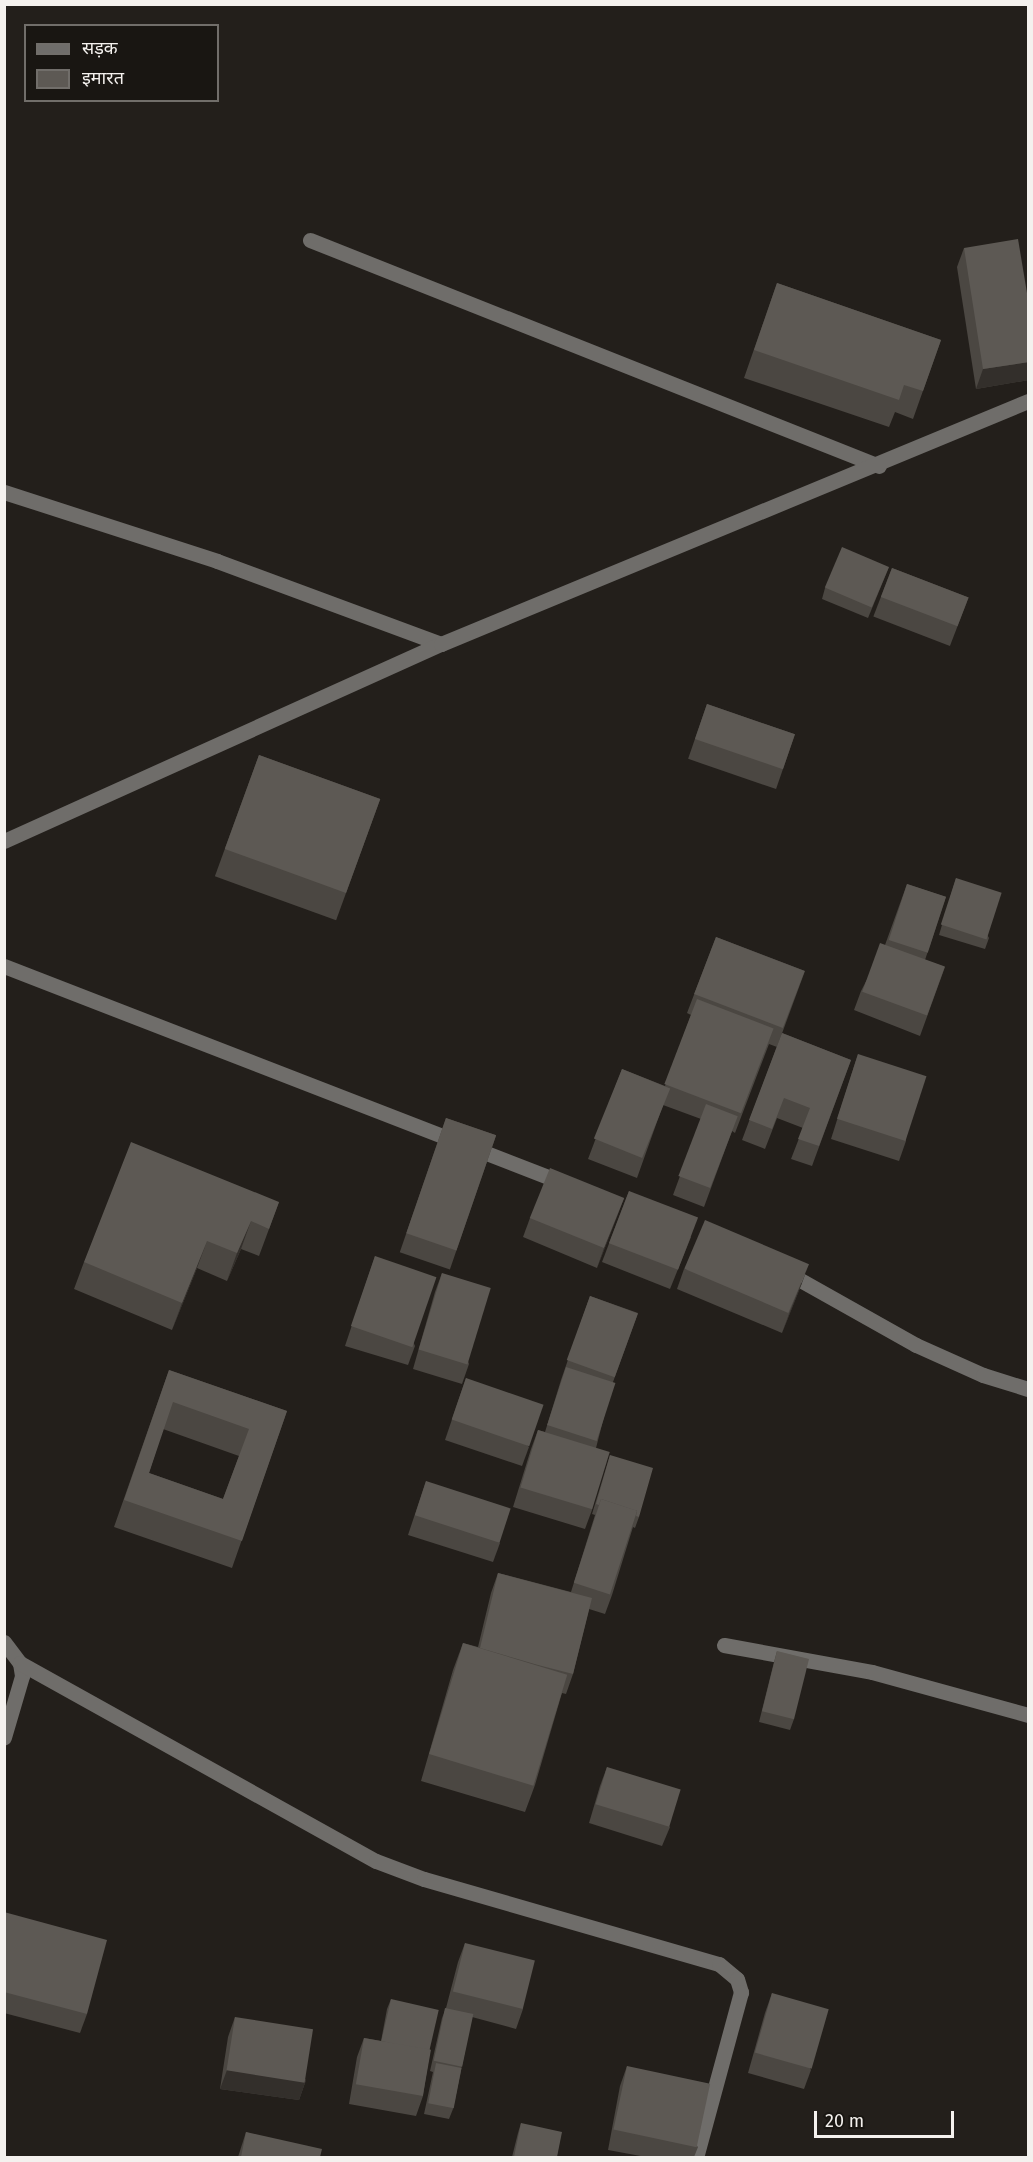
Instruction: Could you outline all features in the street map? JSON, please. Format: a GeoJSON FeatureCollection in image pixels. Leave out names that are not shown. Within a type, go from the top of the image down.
{"type":"FeatureCollection","features":[{"type":"Feature","properties":{"kind":"street"},"geometry":{"type":"LineString","coordinates":[[310,240],[879,466]]}},
{"type":"Feature","properties":{"kind":"street"},"geometry":{"type":"LineString","coordinates":[[4,841],[441,644],[879,466],[1029,400]]}},
{"type":"Feature","properties":{"kind":"street"},"geometry":{"type":"LineString","coordinates":[[4,492],[217,561],[441,644]]}},
{"type":"Feature","properties":{"kind":"street"},"geometry":{"type":"LineString","coordinates":[[4,966],[585,1192]]}},
{"type":"Feature","properties":{"kind":"street"},"geometry":{"type":"LineString","coordinates":[[771,1265],[916,1345],[983,1375],[1029,1389]]}},
{"type":"Feature","properties":{"kind":"street"},"geometry":{"type":"LineString","coordinates":[[4,1642],[20,1663],[376,1861],[424,1879],[719,1964],[736,1979],[741,1992],[696,2157]]}},
{"type":"Feature","properties":{"kind":"street"},"geometry":{"type":"LineString","coordinates":[[724,1645],[872,1672],[1029,1715]]}},
{"type":"Feature","properties":{"kind":"street"},"geometry":{"type":"LineString","coordinates":[[4,1737],[20,1688],[20,1663]]}},
{"type":"Feature","properties":{"kind":"building"},"geometry":{"type":"Polygon","coordinates":[[[1018,239],[1029,305],[1029,362],[983,369],[964,248],[1018,239]]]}},
{"type":"Feature","properties":{"kind":"building"},"geometry":{"type":"Polygon","coordinates":[[[777,283],[941,340],[923,391],[904,385],[899,400],[754,350],[777,283]]]}},
{"type":"Feature","properties":{"kind":"building"},"geometry":{"type":"Polygon","coordinates":[[[842,547],[889,567],[872,607],[825,588],[842,547]]]}},
{"type":"Feature","properties":{"kind":"building"},"geometry":{"type":"Polygon","coordinates":[[[892,568],[969,597],[957,626],[881,597],[892,568]]]}},
{"type":"Feature","properties":{"kind":"building"},"geometry":{"type":"Polygon","coordinates":[[[707,704],[795,734],[783,769],[695,739],[707,704]]]}},
{"type":"Feature","properties":{"kind":"building"},"geometry":{"type":"Polygon","coordinates":[[[259,755],[380,799],[346,893],[225,849],[259,755]]]}},
{"type":"Feature","properties":{"kind":"building"},"geometry":{"type":"Polygon","coordinates":[[[956,878],[1002,893],[987,939],[941,925],[956,878]]]}},
{"type":"Feature","properties":{"kind":"building"},"geometry":{"type":"Polygon","coordinates":[[[907,884],[946,897],[928,953],[889,940],[907,884]]]}},
{"type":"Feature","properties":{"kind":"building"},"geometry":{"type":"Polygon","coordinates":[[[716,937],[805,971],[783,1028],[694,994],[716,937]]]}},
{"type":"Feature","properties":{"kind":"building"},"geometry":{"type":"Polygon","coordinates":[[[880,943],[945,967],[927,1015],[862,992],[880,943]]]}},
{"type":"Feature","properties":{"kind":"building"},"geometry":{"type":"Polygon","coordinates":[[[697,999],[774,1028],[741,1113],[664,1084],[697,999]]]}},
{"type":"Feature","properties":{"kind":"building"},"geometry":{"type":"Polygon","coordinates":[[[782,1033],[851,1060],[819,1146],[798,1139],[810,1108],[784,1098],[772,1129],[749,1120],[782,1033]]]}},
{"type":"Feature","properties":{"kind":"building"},"geometry":{"type":"Polygon","coordinates":[[[858,1054],[926,1076],[905,1141],[837,1119],[858,1054]]]}},
{"type":"Feature","properties":{"kind":"building"},"geometry":{"type":"Polygon","coordinates":[[[622,1069],[670,1088],[642,1158],[594,1139],[622,1069]]]}},
{"type":"Feature","properties":{"kind":"building"},"geometry":{"type":"Polygon","coordinates":[[[706,1104],[738,1116],[710,1188],[678,1176],[706,1104]]]}},
{"type":"Feature","properties":{"kind":"building"},"geometry":{"type":"Polygon","coordinates":[[[446,1118],[496,1135],[456,1251],[406,1233],[446,1118]]]}},
{"type":"Feature","properties":{"kind":"building"},"geometry":{"type":"Polygon","coordinates":[[[131,1142],[279,1202],[269,1229],[251,1221],[237,1253],[207,1241],[182,1303],[84,1262],[131,1142]]]}},
{"type":"Feature","properties":{"kind":"building"},"geometry":{"type":"Polygon","coordinates":[[[550,1168],[624,1198],[604,1248],[530,1218],[550,1168]]]}},
{"type":"Feature","properties":{"kind":"building"},"geometry":{"type":"Polygon","coordinates":[[[629,1191],[698,1218],[678,1270],[609,1243],[629,1191]]]}},
{"type":"Feature","properties":{"kind":"building"},"geometry":{"type":"Polygon","coordinates":[[[705,1220],[809,1264],[788,1313],[684,1269],[705,1220]]]}},
{"type":"Feature","properties":{"kind":"building"},"geometry":{"type":"Polygon","coordinates":[[[375,1256],[436,1277],[412,1347],[351,1326],[375,1256]]]}},
{"type":"Feature","properties":{"kind":"building"},"geometry":{"type":"Polygon","coordinates":[[[442,1273],[491,1288],[467,1364],[419,1350],[442,1273]]]}},
{"type":"Feature","properties":{"kind":"building"},"geometry":{"type":"Polygon","coordinates":[[[590,1296],[638,1313],[615,1377],[567,1360],[590,1296]]]}},
{"type":"Feature","properties":{"kind":"building"},"geometry":{"type":"Polygon","coordinates":[[[566,1367],[615,1383],[597,1441],[547,1425],[566,1367]]]}},
{"type":"Feature","properties":{"kind":"building"},"geometry":{"type":"Polygon","coordinates":[[[169,1370],[287,1411],[242,1541],[124,1500],[169,1370]],[[173,1402],[149,1473],[223,1499],[249,1429],[173,1402]]]}},
{"type":"Feature","properties":{"kind":"building"},"geometry":{"type":"Polygon","coordinates":[[[466,1378],[544,1405],[529,1446],[452,1420],[466,1378]]]}},
{"type":"Feature","properties":{"kind":"building"},"geometry":{"type":"Polygon","coordinates":[[[538,1430],[610,1452],[592,1509],[520,1487],[538,1430]]]}},
{"type":"Feature","properties":{"kind":"building"},"geometry":{"type":"Polygon","coordinates":[[[610,1455],[653,1468],[639,1517],[636,1516],[637,1511],[601,1499],[599,1505],[596,1504],[610,1455]]]}},
{"type":"Feature","properties":{"kind":"building"},"geometry":{"type":"Polygon","coordinates":[[[426,1481],[511,1509],[500,1543],[415,1515],[426,1481]]]}},
{"type":"Feature","properties":{"kind":"building"},"geometry":{"type":"Polygon","coordinates":[[[601,1499],[637,1511],[610,1594],[574,1583],[601,1499]]]}},
{"type":"Feature","properties":{"kind":"building"},"geometry":{"type":"Polygon","coordinates":[[[498,1573],[592,1598],[573,1674],[480,1648],[498,1573]]]}},
{"type":"Feature","properties":{"kind":"building"},"geometry":{"type":"Polygon","coordinates":[[[463,1643],[567,1675],[533,1786],[429,1754],[463,1643]]]}},
{"type":"Feature","properties":{"kind":"building"},"geometry":{"type":"Polygon","coordinates":[[[777,1651],[809,1659],[794,1719],[762,1711],[777,1651]]]}},
{"type":"Feature","properties":{"kind":"building"},"geometry":{"type":"Polygon","coordinates":[[[607,1767],[681,1790],[669,1827],[596,1804],[607,1767]]]}},
{"type":"Feature","properties":{"kind":"building"},"geometry":{"type":"Polygon","coordinates":[[[4,1912],[107,1940],[87,2014],[4,1992],[4,1912]]]}},
{"type":"Feature","properties":{"kind":"building"},"geometry":{"type":"Polygon","coordinates":[[[465,1943],[535,1960],[523,2009],[453,1992],[465,1943]]]}},
{"type":"Feature","properties":{"kind":"building"},"geometry":{"type":"Polygon","coordinates":[[[772,1993],[829,2009],[812,2069],[755,2053],[772,1993]]]}},
{"type":"Feature","properties":{"kind":"building"},"geometry":{"type":"Polygon","coordinates":[[[391,1999],[439,2010],[429,2052],[381,2041],[391,1999]]]}},
{"type":"Feature","properties":{"kind":"building"},"geometry":{"type":"Polygon","coordinates":[[[445,2008],[473,2014],[462,2067],[434,2061],[445,2008]]]}},
{"type":"Feature","properties":{"kind":"building"},"geometry":{"type":"Polygon","coordinates":[[[235,2017],[313,2029],[305,2083],[227,2070],[235,2017]]]}},
{"type":"Feature","properties":{"kind":"building"},"geometry":{"type":"Polygon","coordinates":[[[364,2038],[431,2050],[423,2096],[356,2084],[364,2038]]]}},
{"type":"Feature","properties":{"kind":"building"},"geometry":{"type":"Polygon","coordinates":[[[436,2063],[462,2068],[454,2108],[428,2103],[436,2063]]]}},
{"type":"Feature","properties":{"kind":"building"},"geometry":{"type":"Polygon","coordinates":[[[627,2066],[710,2084],[697,2147],[613,2130],[627,2066]]]}},
{"type":"Feature","properties":{"kind":"building"},"geometry":{"type":"Polygon","coordinates":[[[521,2123],[562,2132],[557,2157],[514,2157],[521,2123]]]}},
{"type":"Feature","properties":{"kind":"building"},"geometry":{"type":"Polygon","coordinates":[[[246,2132],[322,2149],[320,2157],[241,2157],[246,2132]]]}}]}
